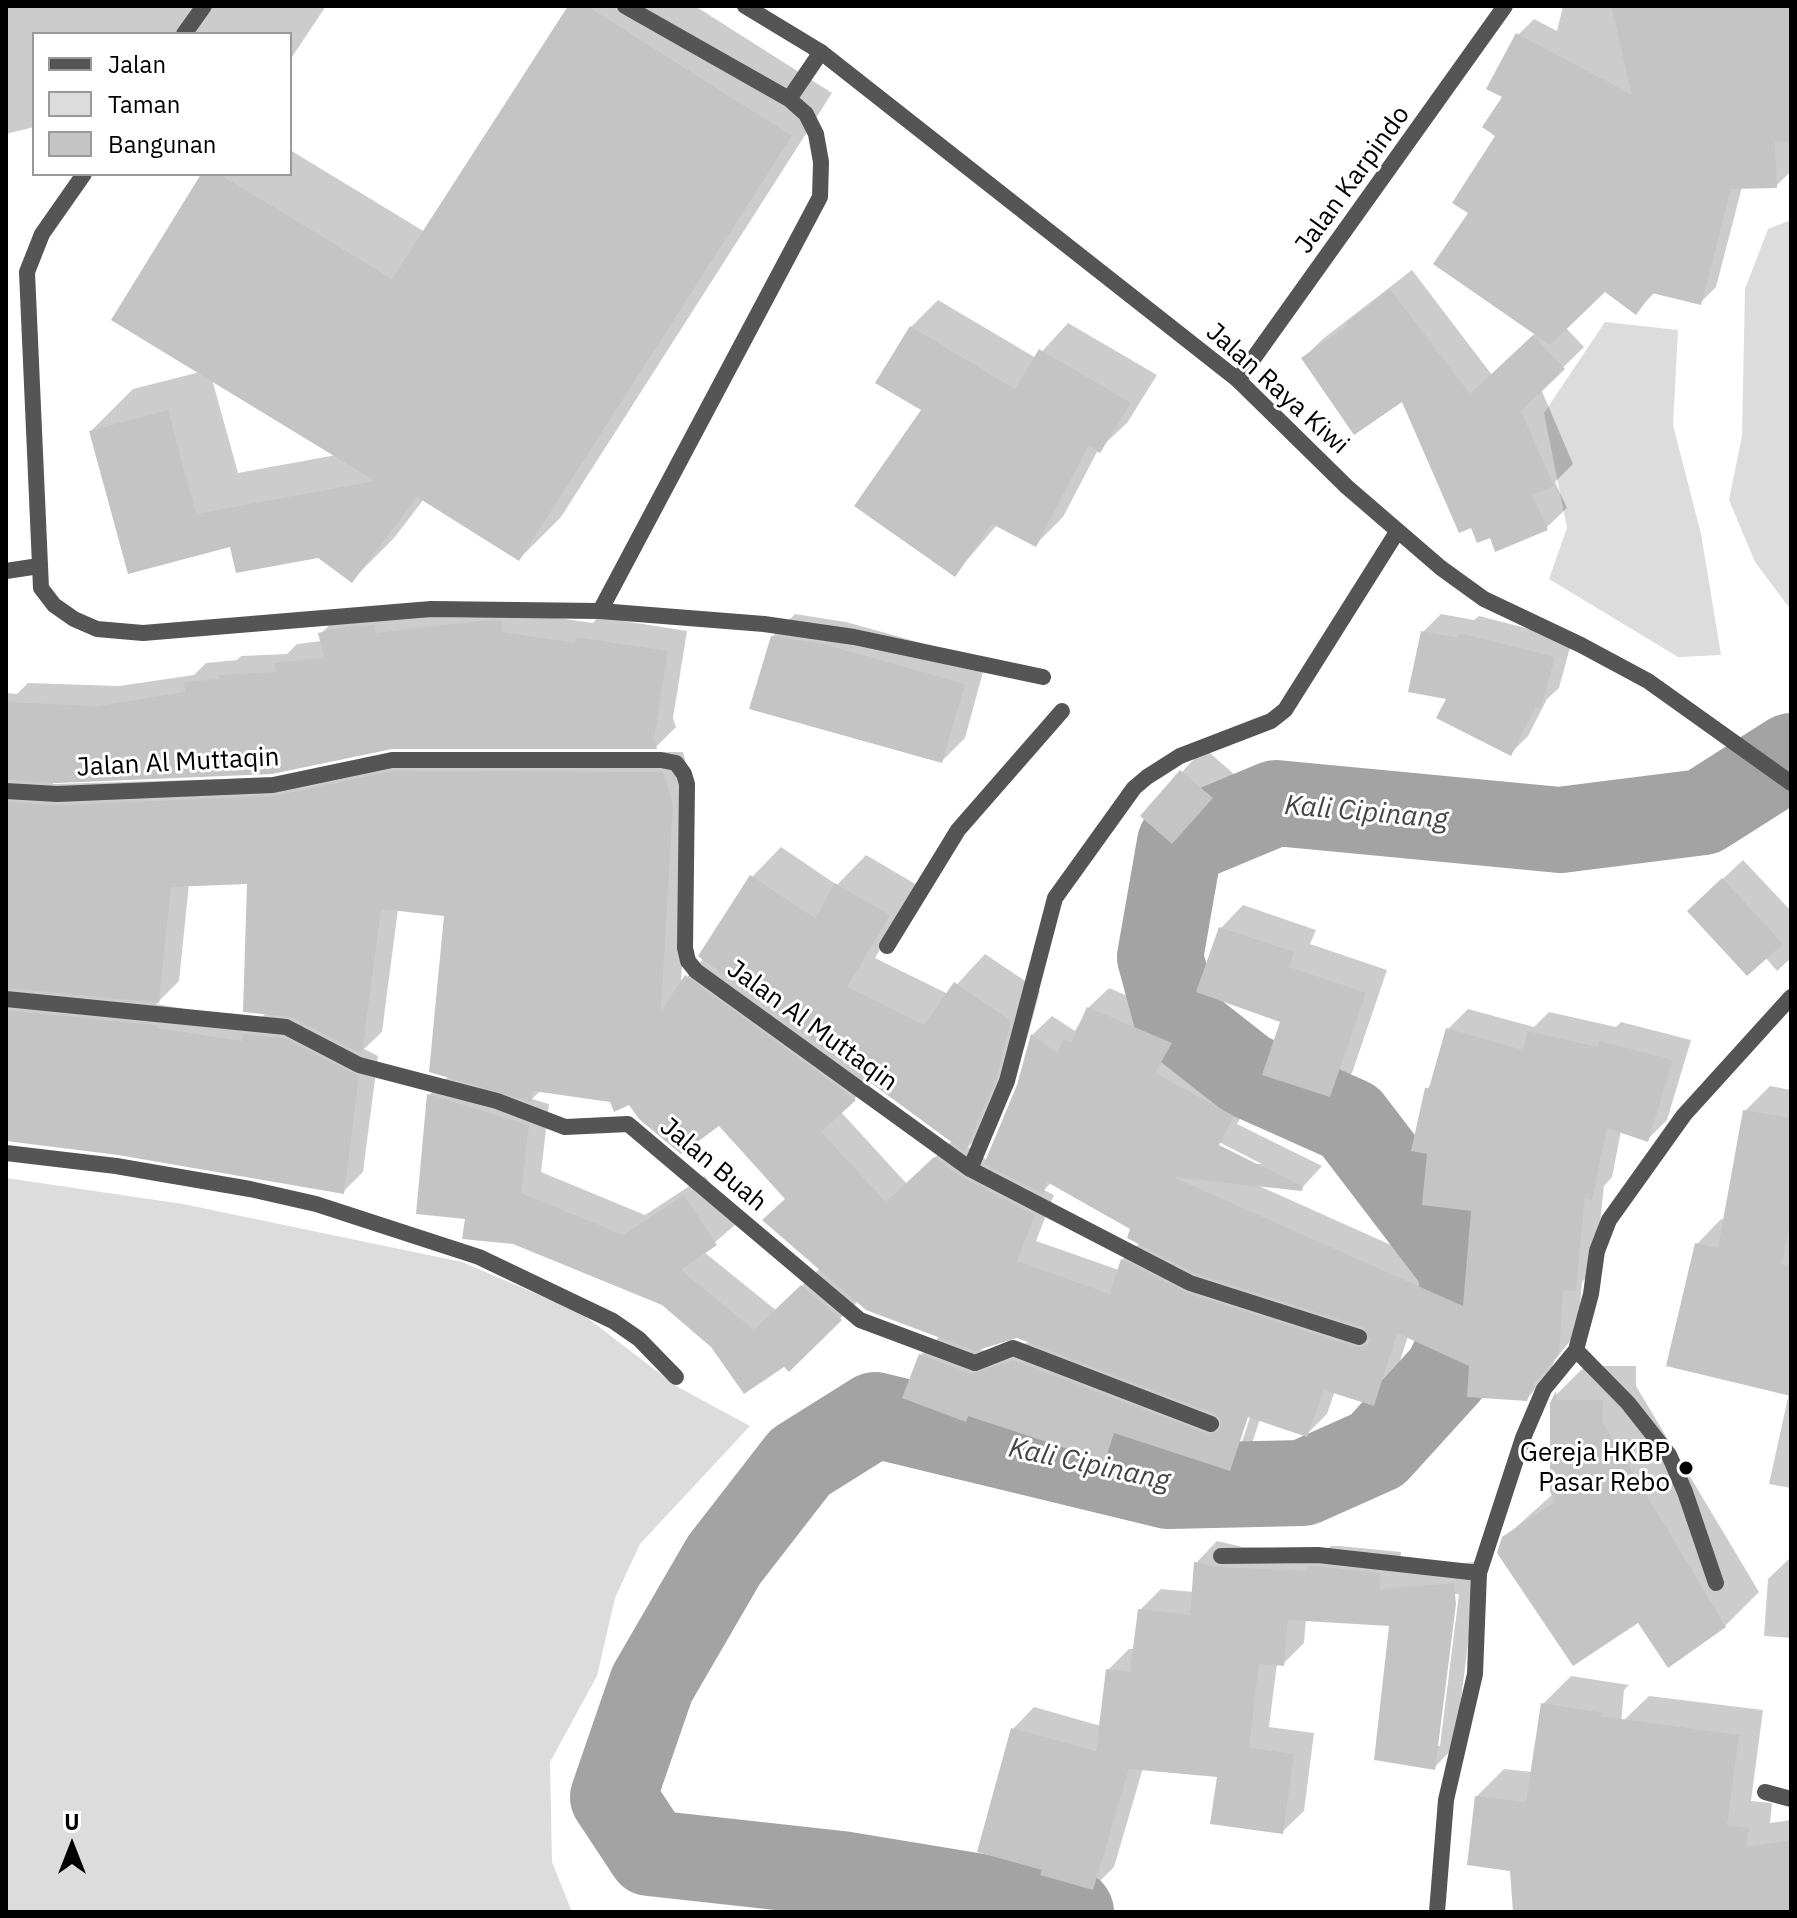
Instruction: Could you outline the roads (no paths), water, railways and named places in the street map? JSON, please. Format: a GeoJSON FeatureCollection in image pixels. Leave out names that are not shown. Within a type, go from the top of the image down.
{"type":"FeatureCollection","features":[{"type":"Feature","properties":{"kind":"street"},"geometry":{"type":"LineString","coordinates":[[185,32],[204,6]]}},
{"type":"Feature","properties":{"kind":"street"},"geometry":{"type":"LineString","coordinates":[[600,611],[820,197],[821,162],[816,134],[806,114],[789,99],[625,6]]}},
{"type":"Feature","properties":{"kind":"street","name":"Jalan Raya Kiwi"},"geometry":{"type":"LineString","coordinates":[[745,6],[821,52],[1238,380],[1397,532],[1484,599],[1648,681],[1791,783]]}},
{"type":"Feature","properties":{"kind":"street","name":"Jalan Karpindo"},"geometry":{"type":"LineString","coordinates":[[1238,380],[1505,6]]}},
{"type":"Feature","properties":{"kind":"street"},"geometry":{"type":"LineString","coordinates":[[789,99],[821,52]]}},
{"type":"Feature","properties":{"kind":"street"},"geometry":{"type":"LineString","coordinates":[[83,176],[42,234],[27,272],[41,588],[54,605],[74,619],[97,629],[143,633],[431,609],[600,611],[764,624],[854,637],[1043,677]]}},
{"type":"Feature","properties":{"kind":"street"},"geometry":{"type":"LineString","coordinates":[[1359,1337],[1190,1283],[970,1169],[1007,1081],[1055,898],[1134,788],[1147,777],[1180,756],[1271,721],[1285,710],[1397,532]]}},
{"type":"Feature","properties":{"kind":"street"},"geometry":{"type":"LineString","coordinates":[[6,571],[39,566]]}},
{"type":"Feature","properties":{"kind":"street"},"geometry":{"type":"LineString","coordinates":[[887,946],[958,830],[1062,711]]}},
{"type":"Feature","properties":{"kind":"street","name":"Jalan Al Muttaqin"},"geometry":{"type":"LineString","coordinates":[[6,791],[57,794],[273,785],[392,760],[661,760],[676,763],[687,784],[685,948],[688,961],[696,971],[970,1169]]}},
{"type":"Feature","properties":{"kind":"street"},"geometry":{"type":"LineString","coordinates":[[1437,1912],[1446,1800],[1475,1674],[1479,1573],[1523,1438],[1544,1389],[1576,1350],[1591,1294],[1597,1251],[1609,1220],[1684,1115],[1791,997]]}},
{"type":"Feature","properties":{"kind":"street","name":"Jalan Buah"},"geometry":{"type":"LineString","coordinates":[[6,999],[286,1027],[359,1065],[497,1101],[565,1127],[628,1124],[860,1320],[975,1363],[1013,1348],[1211,1424]]}},
{"type":"Feature","properties":{"kind":"street"},"geometry":{"type":"LineString","coordinates":[[6,1153],[116,1166],[250,1189],[316,1204],[479,1257],[613,1321],[639,1339],[676,1377]]}},
{"type":"Feature","properties":{"kind":"street"},"geometry":{"type":"LineString","coordinates":[[1576,1350],[1628,1403],[1669,1455],[1716,1583]]}},
{"type":"Feature","properties":{"kind":"street"},"geometry":{"type":"LineString","coordinates":[[1221,1556],[1318,1555],[1479,1573]]}},
{"type":"Feature","properties":{"kind":"street"},"geometry":{"type":"LineString","coordinates":[[1765,1792],[1791,1799]]}},
{"type":"Feature","properties":{"kind":"waterway","name":"Kali Cipinang"},"geometry":{"type":"LineString","coordinates":[[1071,1912],[841,1874],[650,1853],[613,1797],[652,1684],[724,1560],[800,1462],[875,1415],[1168,1486],[1303,1483],[1377,1450],[1447,1373],[1467,1329],[1460,1265],[1350,1121],[1247,1075],[1177,1020],[1160,957],[1180,843],[1276,803],[1560,830],[1703,812],[1791,756]]}},
{"type":"Feature","properties":{"kind":"place","name":"Gereja HKBP Pasar Rebo"},"geometry":{"type":"Point","coordinates":[1686,1468]}}]}
